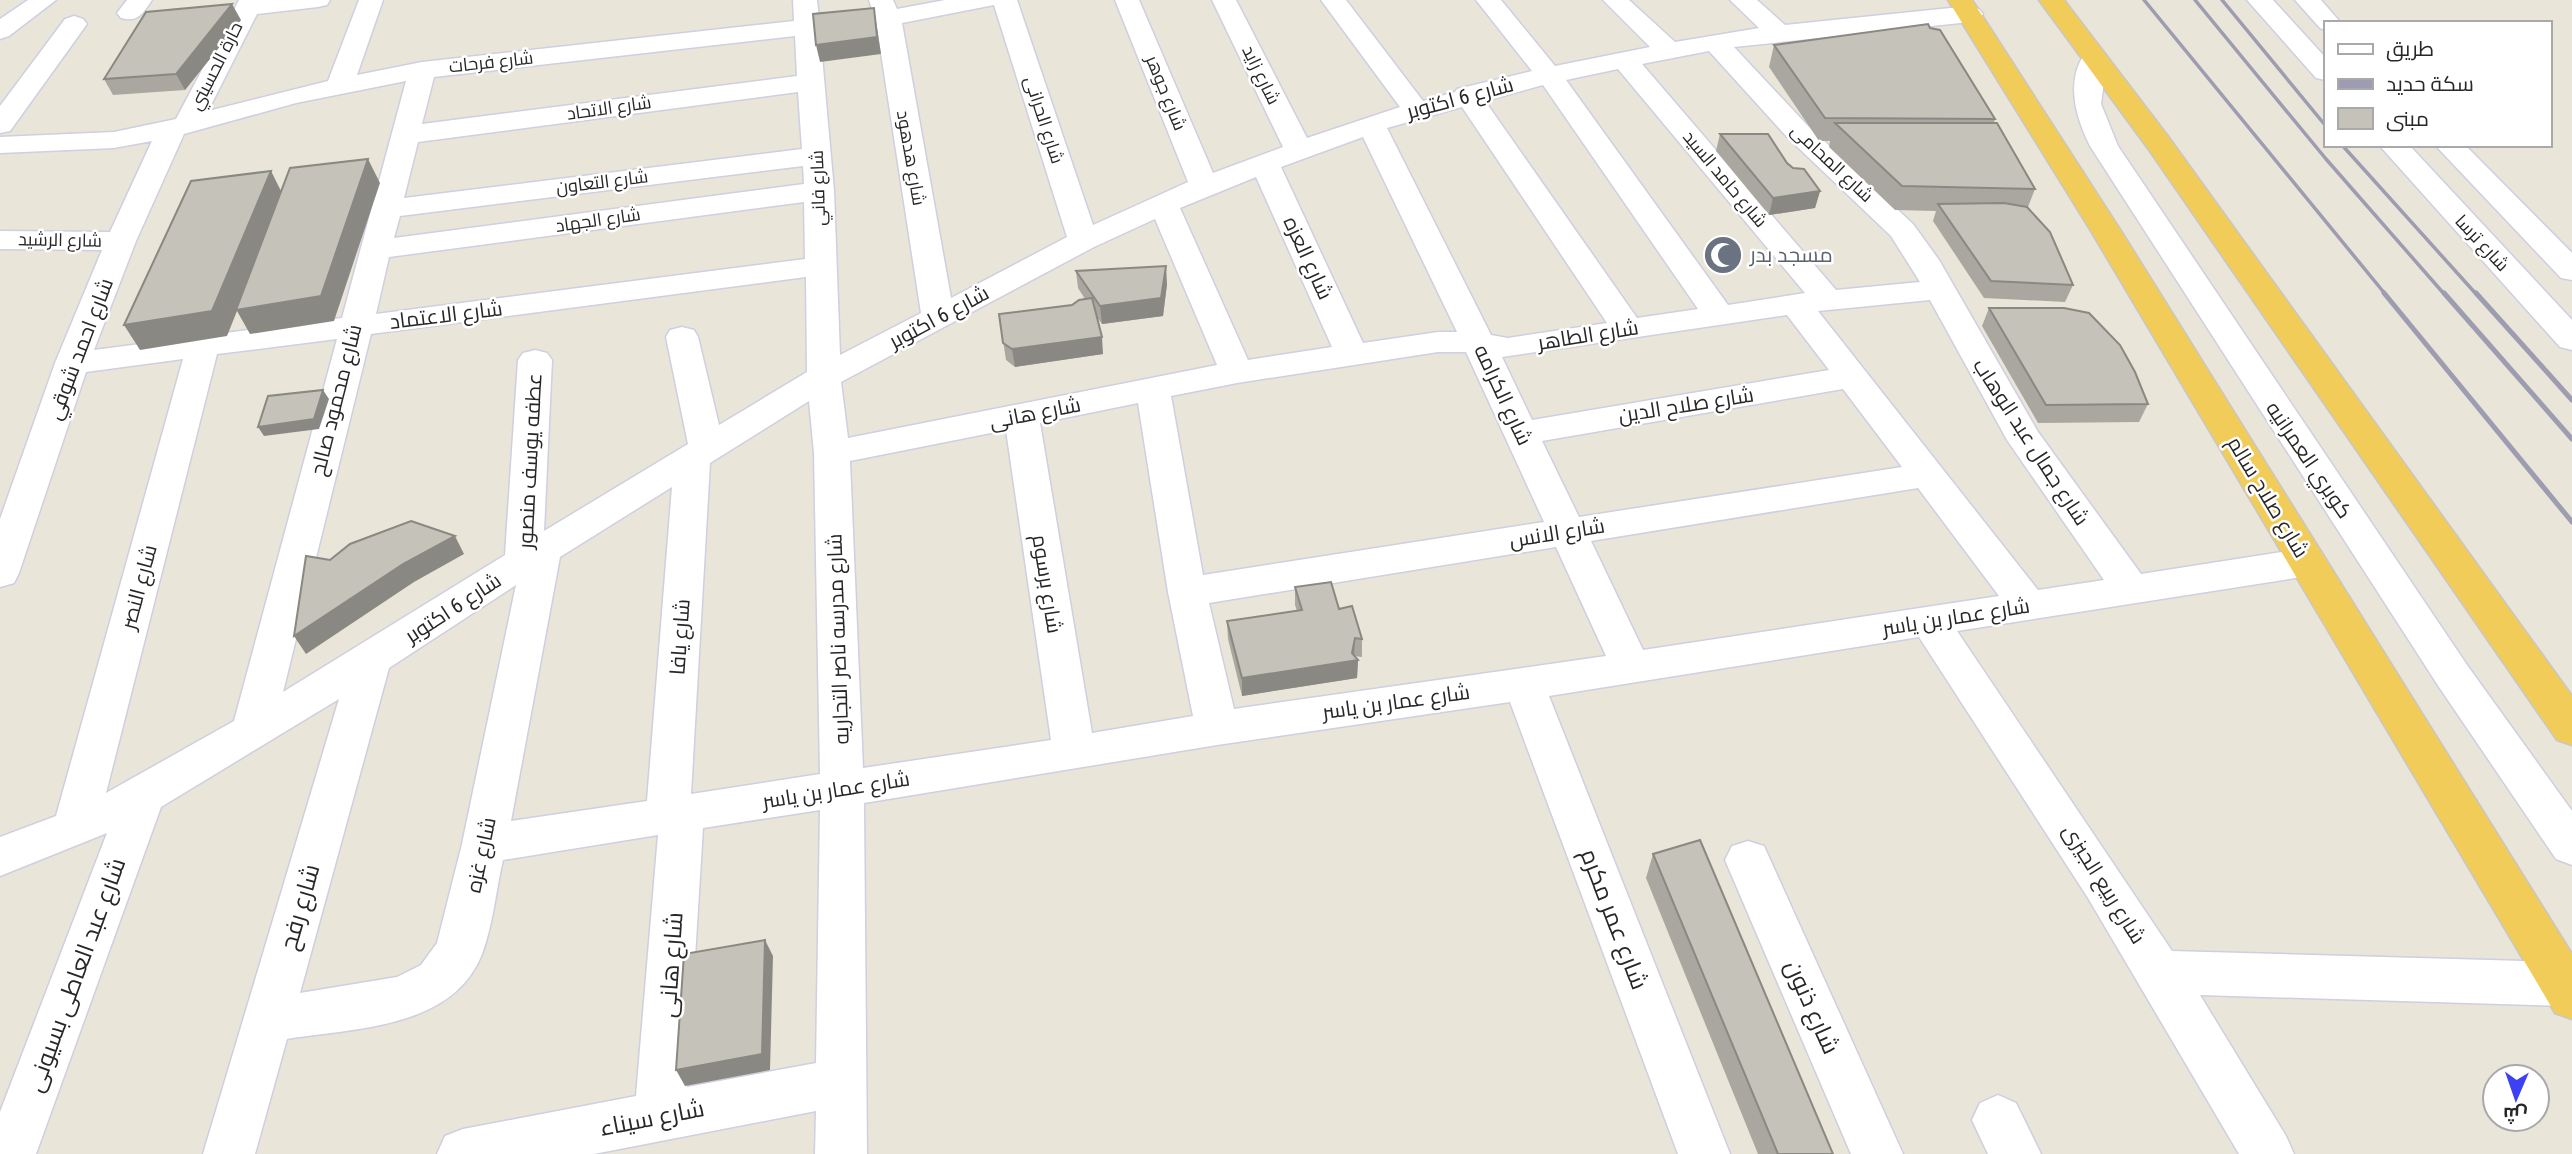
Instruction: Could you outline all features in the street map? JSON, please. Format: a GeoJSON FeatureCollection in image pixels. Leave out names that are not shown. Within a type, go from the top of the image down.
{"type":"FeatureCollection","features":[{"type":"Feature","properties":{"kind":"highway"},"geometry":{"type":"LineString","coordinates":[[2051,0],[2157,141],[2572,729]]}},
{"type":"Feature","properties":{"kind":"highway","name":"شارع صلاح سالم"},"geometry":{"type":"LineString","coordinates":[[1965,7],[2308,562],[2568,990]]}},
{"type":"Feature","properties":{"kind":"street"},"geometry":{"type":"LineString","coordinates":[[0,31],[44,0]]}},
{"type":"Feature","properties":{"kind":"street"},"geometry":{"type":"LineString","coordinates":[[249,4],[318,0]]}},
{"type":"Feature","properties":{"kind":"street"},"geometry":{"type":"LineString","coordinates":[[339,86],[371,0]]}},
{"type":"Feature","properties":{"kind":"street","name":"شارع فرحات"},"geometry":{"type":"LineString","coordinates":[[0,145],[114,140],[179,127],[227,112],[339,86],[422,70],[805,14],[986,0]]}},
{"type":"Feature","properties":{"kind":"street","name":"شارع الحرانى"},"geometry":{"type":"LineString","coordinates":[[1005,0],[1083,241]]}},
{"type":"Feature","properties":{"kind":"street","name":"شارع جوهر"},"geometry":{"type":"LineString","coordinates":[[1127,0],[1204,186]]}},
{"type":"Feature","properties":{"kind":"street","name":"شارع زايد"},"geometry":{"type":"LineString","coordinates":[[1224,0],[1298,149]]}},
{"type":"Feature","properties":{"kind":"street"},"geometry":{"type":"LineString","coordinates":[[1333,0],[1416,110]]}},
{"type":"Feature","properties":{"kind":"street"},"geometry":{"type":"LineString","coordinates":[[1488,0],[1549,75],[1718,314]]}},
{"type":"Feature","properties":{"kind":"street"},"geometry":{"type":"LineString","coordinates":[[1615,0],[1668,50]]}},
{"type":"Feature","properties":{"kind":"street"},"geometry":{"type":"LineString","coordinates":[[1742,0],[1779,33]]}},
{"type":"Feature","properties":{"kind":"street"},"geometry":{"type":"LineString","coordinates":[[2259,0],[2324,71]]}},
{"type":"Feature","properties":{"kind":"street"},"geometry":{"type":"LineString","coordinates":[[2307,0],[2327,21]]}},
{"type":"Feature","properties":{"kind":"street","name":"حارة الحسيني"},"geometry":{"type":"LineString","coordinates":[[179,127],[249,4]]}},
{"type":"Feature","properties":{"kind":"street","name":"شارع 6 اكتوبر"},"geometry":{"type":"LineString","coordinates":[[0,857],[75,828],[143,796],[371,660],[533,556],[824,377],[1083,241],[1204,186],[1371,124],[1467,95],[1549,75],[1623,58],[1715,42],[1965,7]]}},
{"type":"Feature","properties":{"kind":"street","name":"شارع هدهود"},"geometry":{"type":"LineString","coordinates":[[884,9],[938,318]]}},
{"type":"Feature","properties":{"kind":"street","name":"شارع فاني"},"geometry":{"type":"LineString","coordinates":[[805,14],[820,191],[824,377]]}},
{"type":"Feature","properties":{"kind":"street"},"geometry":{"type":"LineString","coordinates":[[0,125],[74,24]]}},
{"type":"Feature","properties":{"kind":"street","name":"شارع المحامى"},"geometry":{"type":"LineString","coordinates":[[1715,42],[1797,131],[1902,230],[1924,260],[1940,290]]}},
{"type":"Feature","properties":{"kind":"street","name":"شارع حامد السيد"},"geometry":{"type":"LineString","coordinates":[[1623,58],[1811,302],[1851,377],[2028,606]]}},
{"type":"Feature","properties":{"kind":"street","name":"كوبري العمرانيه"},"geometry":{"type":"LineString","coordinates":[[2094,59],[2085,93],[2089,117],[2104,146],[2184,271],[2454,676],[2572,846]]}},
{"type":"Feature","properties":{"kind":"street","name":"شارع محمود صالح"},"geometry":{"type":"LineString","coordinates":[[253,730],[422,70]]}},
{"type":"Feature","properties":{"kind":"street","name":"شارع الاتحاد"},"geometry":{"type":"LineString","coordinates":[[405,135],[812,82]]}},
{"type":"Feature","properties":{"kind":"street"},"geometry":{"type":"LineString","coordinates":[[1467,95],[1628,329]]}},
{"type":"Feature","properties":{"kind":"street","name":"شارع الكرامه"},"geometry":{"type":"LineString","coordinates":[[1371,124],[1479,344],[1631,667]]}},
{"type":"Feature","properties":{"kind":"street","name":"شارع احمد شوقي"},"geometry":{"type":"LineString","coordinates":[[0,573],[72,363],[121,241],[179,127]]}},
{"type":"Feature","properties":{"kind":"street","name":"شارع ترسا"},"geometry":{"type":"LineString","coordinates":[[2395,147],[2572,340]]}},
{"type":"Feature","properties":{"kind":"street"},"geometry":{"type":"LineString","coordinates":[[2451,147],[2572,271]]}},
{"type":"Feature","properties":{"kind":"street","name":"شارع التعاون"},"geometry":{"type":"LineString","coordinates":[[386,209],[817,156]]}},
{"type":"Feature","properties":{"kind":"street","name":"شارع العزه"},"geometry":{"type":"LineString","coordinates":[[1264,162],[1352,355]]}},
{"type":"Feature","properties":{"kind":"street","name":"شارع الجهاد"},"geometry":{"type":"LineString","coordinates":[[376,250],[820,191]]}},
{"type":"Feature","properties":{"kind":"street"},"geometry":{"type":"LineString","coordinates":[[1163,204],[1237,372]]}},
{"type":"Feature","properties":{"kind":"street","name":"شارع الرشيد"},"geometry":{"type":"LineString","coordinates":[[0,240],[121,241]]}},
{"type":"Feature","properties":{"kind":"street","name":"شارع الاعتماد"},"geometry":{"type":"LineString","coordinates":[[72,363],[820,266]]}},
{"type":"Feature","properties":{"kind":"street","name":"شارع الطاهر"},"geometry":{"type":"LineString","coordinates":[[1237,372],[1452,341],[1508,348],[1718,314],[1940,290]]}},
{"type":"Feature","properties":{"kind":"street","name":"شارع جمال عبد الوهاب"},"geometry":{"type":"LineString","coordinates":[[1940,290],[1963,337],[2025,440],[2131,589]]}},
{"type":"Feature","properties":{"kind":"street","name":"شارع يافا"},"geometry":{"type":"LineString","coordinates":[[675,815],[700,454],[682,337]]}},
{"type":"Feature","properties":{"kind":"street","name":"شارع النصر"},"geometry":{"type":"LineString","coordinates":[[75,828],[203,346]]}},
{"type":"Feature","properties":{"kind":"street","name":"عطفه يوسف منصور"},"geometry":{"type":"LineString","coordinates":[[533,556],[535,360]]}},
{"type":"Feature","properties":{"kind":"street","name":"شارع هانى"},"geometry":{"type":"LineString","coordinates":[[832,453],[1237,372]]}},
{"type":"Feature","properties":{"kind":"street","name":"شارع مدرسه ناصر التجاريه"},"geometry":{"type":"LineString","coordinates":[[824,377],[832,453],[842,789],[841,1154]]}},
{"type":"Feature","properties":{"kind":"street","name":"شارع صلاح الدين"},"geometry":{"type":"LineString","coordinates":[[1520,433],[1851,377]]}},
{"type":"Feature","properties":{"kind":"street"},"geometry":{"type":"LineString","coordinates":[[1153,389],[1187,592],[1217,728]]}},
{"type":"Feature","properties":{"kind":"street","name":"شارع برسوم"},"geometry":{"type":"LineString","coordinates":[[1021,415],[1074,753]]}},
{"type":"Feature","properties":{"kind":"street","name":"شارع الانس"},"geometry":{"type":"LineString","coordinates":[[1187,592],[1926,475]]}},
{"type":"Feature","properties":{"kind":"street","name":"شارع غزه"},"geometry":{"type":"LineString","coordinates":[[268,1020],[404,998],[438,980],[459,953],[484,844],[533,556]]}},
{"type":"Feature","properties":{"kind":"street","name":"شارع عمار بن ياسر"},"geometry":{"type":"LineString","coordinates":[[484,844],[1074,753],[1217,728],[1524,684],[2308,562]]}},
{"type":"Feature","properties":{"kind":"street","name":"شارع ربيع الجيزى"},"geometry":{"type":"LineString","coordinates":[[1928,621],[2037,779],[2159,972],[2268,1154]]}},
{"type":"Feature","properties":{"kind":"street","name":"شارع رفح"},"geometry":{"type":"LineString","coordinates":[[229,1154],[371,660]]}},
{"type":"Feature","properties":{"kind":"street","name":"شارع عمر مكرم"},"geometry":{"type":"LineString","coordinates":[[1524,684],[1704,1154]]}},
{"type":"Feature","properties":{"kind":"street","name":"شارع عبد العاطى بسيونى"},"geometry":{"type":"LineString","coordinates":[[10,1154],[143,796]]}},
{"type":"Feature","properties":{"kind":"street","name":"شارع هانى"},"geometry":{"type":"LineString","coordinates":[[660,1117],[675,815]]}},
{"type":"Feature","properties":{"kind":"street","name":"شارع ذنون"},"geometry":{"type":"LineString","coordinates":[[1748,860],[1877,1154]]}},
{"type":"Feature","properties":{"kind":"street"},"geometry":{"type":"LineString","coordinates":[[2159,972],[2568,990]]}},
{"type":"Feature","properties":{"kind":"street","name":"شارع سيناء"},"geometry":{"type":"LineString","coordinates":[[463,1154],[841,1082]]}},
{"type":"Feature","properties":{"kind":"building"},"geometry":{"type":"Polygon","coordinates":[[[232,4],[176,74],[104,79],[146,12],[232,4]]]}},
{"type":"Feature","properties":{"kind":"building"},"geometry":{"type":"Polygon","coordinates":[[[874,8],[877,37],[816,45],[813,14],[874,8]]]}},
{"type":"Feature","properties":{"kind":"building"},"geometry":{"type":"Polygon","coordinates":[[[1928,24],[1930,28],[1940,30],[1995,119],[1825,118],[1774,45],[1928,24]]]}},
{"type":"Feature","properties":{"kind":"building"},"geometry":{"type":"Polygon","coordinates":[[[1835,123],[1997,123],[2035,189],[1902,186],[1835,123]]]}},
{"type":"Feature","properties":{"kind":"building"},"geometry":{"type":"Polygon","coordinates":[[[1720,134],[1768,134],[1787,163],[1793,168],[1804,169],[1820,191],[1773,198],[1720,134]]]}},
{"type":"Feature","properties":{"kind":"building"},"geometry":{"type":"Polygon","coordinates":[[[368,159],[321,296],[236,310],[290,168],[368,159]]]}},
{"type":"Feature","properties":{"kind":"building"},"geometry":{"type":"Polygon","coordinates":[[[271,171],[212,311],[124,325],[191,181],[271,171]]]}},
{"type":"Feature","properties":{"kind":"building"},"geometry":{"type":"Polygon","coordinates":[[[2004,203],[2027,207],[2050,232],[2073,285],[1991,281],[1938,204],[2004,203]]]}},
{"type":"Feature","properties":{"kind":"building"},"geometry":{"type":"Polygon","coordinates":[[[1166,266],[1161,298],[1100,306],[1076,271],[1166,266]]]}},
{"type":"Feature","properties":{"kind":"building"},"geometry":{"type":"Polygon","coordinates":[[[1092,298],[1102,337],[1012,349],[1003,343],[999,314],[1072,305],[1079,300],[1092,298]]]}},
{"type":"Feature","properties":{"kind":"building"},"geometry":{"type":"Polygon","coordinates":[[[1989,308],[2064,308],[2089,313],[2120,345],[2148,404],[2046,405],[1989,308]]]}},
{"type":"Feature","properties":{"kind":"building"},"geometry":{"type":"Polygon","coordinates":[[[323,390],[314,419],[258,427],[268,396],[323,390]]]}},
{"type":"Feature","properties":{"kind":"building"},"geometry":{"type":"Polygon","coordinates":[[[411,521],[455,536],[403,564],[294,636],[306,556],[330,560],[350,544],[411,521]]]}},
{"type":"Feature","properties":{"kind":"building"},"geometry":{"type":"Polygon","coordinates":[[[1331,582],[1339,609],[1352,606],[1362,639],[1355,638],[1352,653],[1358,660],[1242,678],[1227,621],[1302,610],[1295,587],[1331,582]]]}},
{"type":"Feature","properties":{"kind":"building"},"geometry":{"type":"Polygon","coordinates":[[[1700,840],[1833,1154],[1778,1154],[1653,854],[1700,840]]]}},
{"type":"Feature","properties":{"kind":"building"},"geometry":{"type":"Polygon","coordinates":[[[765,940],[762,1054],[676,1070],[684,954],[765,940]]]}},
{"type":"Feature","properties":{"kind":"railway"},"geometry":{"type":"LineString","coordinates":[[2144,0],[2386,295]]}},
{"type":"Feature","properties":{"kind":"railway"},"geometry":{"type":"LineString","coordinates":[[2195,0],[2326,159],[2445,295]]}},
{"type":"Feature","properties":{"kind":"railway"},"geometry":{"type":"LineString","coordinates":[[2222,0],[2324,124]]}},
{"type":"Feature","properties":{"kind":"railway"},"geometry":{"type":"LineString","coordinates":[[2344,147],[2477,295]]}},
{"type":"Feature","properties":{"kind":"railway"},"geometry":{"type":"LineString","coordinates":[[2384,293],[2572,522]]}},
{"type":"Feature","properties":{"kind":"railway"},"geometry":{"type":"LineString","coordinates":[[2444,293],[2572,439]]}},
{"type":"Feature","properties":{"kind":"railway"},"geometry":{"type":"LineString","coordinates":[[2476,293],[2572,400]]}},
{"type":"Feature","properties":{"kind":"place","name":"مسجد بدر"},"geometry":{"type":"Point","coordinates":[1723,255]}}]}
